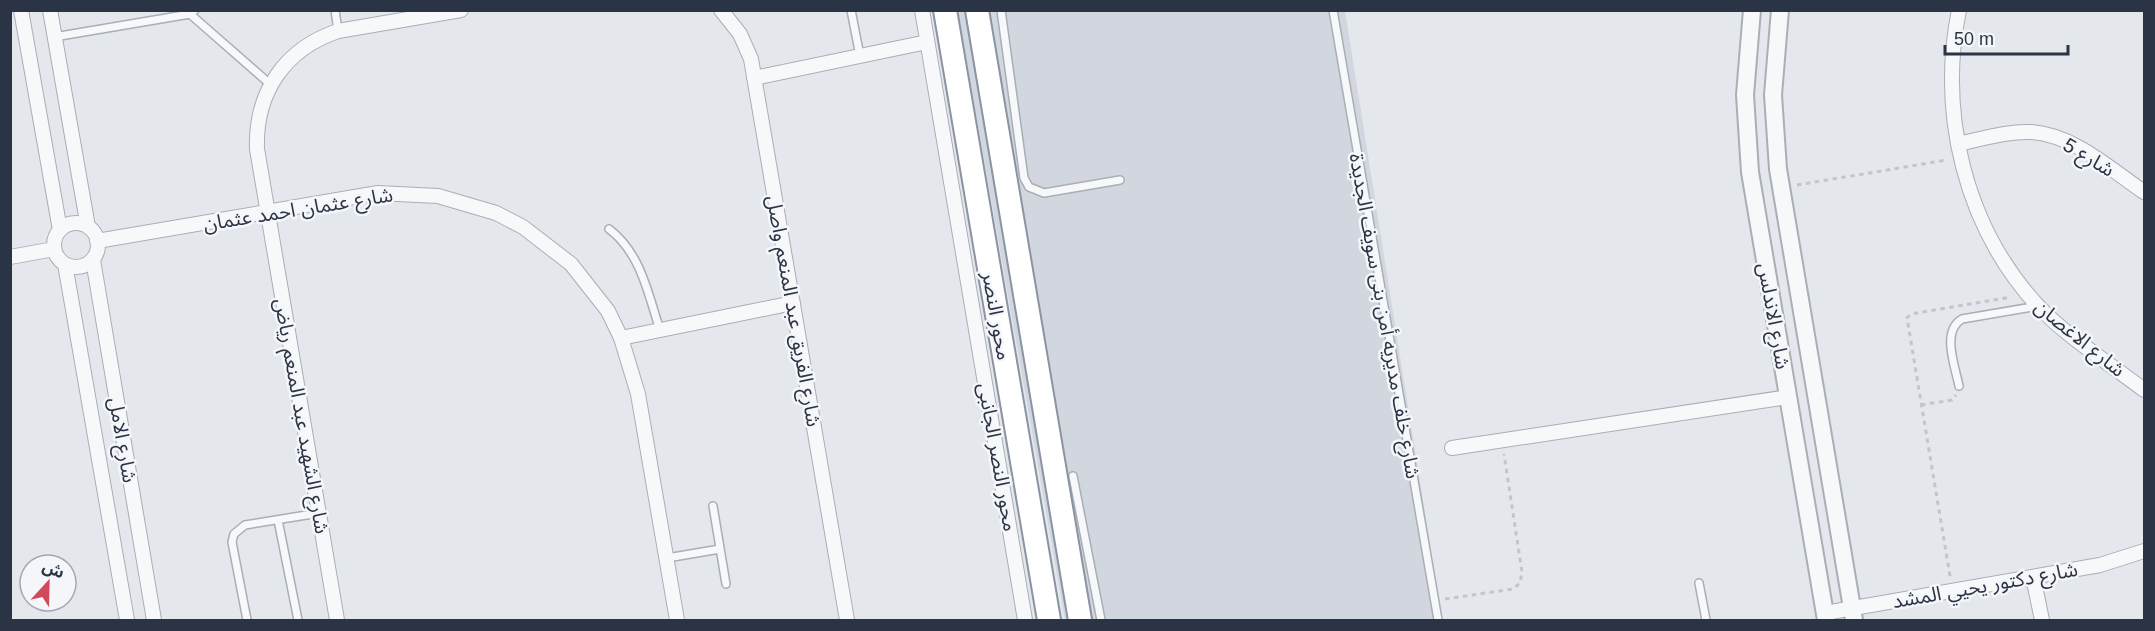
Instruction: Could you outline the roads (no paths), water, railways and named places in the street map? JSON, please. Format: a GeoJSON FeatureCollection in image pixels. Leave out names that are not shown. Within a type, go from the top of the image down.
{"type":"FeatureCollection","features":[{"type":"Feature","properties":{"kind":"highway","name":"محور النصر"},"geometry":{"type":"LineString","coordinates":[[945,10],[1049,621]]}},
{"type":"Feature","properties":{"kind":"highway","name":"محور النصر"},"geometry":{"type":"LineString","coordinates":[[976,10],[1051,462],[1080,621]]}},
{"type":"Feature","properties":{"kind":"highway"},"geometry":{"type":"LineString","coordinates":[[1022,466],[1051,462]]}},
{"type":"Feature","properties":{"kind":"street"},"geometry":{"type":"LineString","coordinates":[[21,10],[60,230]]}},
{"type":"Feature","properties":{"kind":"street"},"geometry":{"type":"LineString","coordinates":[[50,10],[88,227],[97,241],[97,251],[93,260],[76,267],[65,264],[54,249],[54,243],[60,230],[70,224],[88,227]]}},
{"type":"Feature","properties":{"kind":"street"},"geometry":{"type":"LineString","coordinates":[[267,212],[256,132],[261,107],[270,84],[280,69],[306,45],[338,31],[461,10]]}},
{"type":"Feature","properties":{"kind":"street","name":"شارع الفريق عبد المنعم واصل"},"geometry":{"type":"LineString","coordinates":[[721,10],[746,46],[754,78],[847,621]]}},
{"type":"Feature","properties":{"kind":"street","name":"محور النصر الجانبى"},"geometry":{"type":"LineString","coordinates":[[922,10],[1025,621]]}},
{"type":"Feature","properties":{"kind":"street","name":"شارع الاندلس"},"geometry":{"type":"LineString","coordinates":[[1752,10],[1745,95],[1750,172],[1826,617]]}},
{"type":"Feature","properties":{"kind":"street","name":"شارع الاندلس"},"geometry":{"type":"LineString","coordinates":[[1780,10],[1773,95],[1781,187],[1853,614]]}},
{"type":"Feature","properties":{"kind":"street","name":"شارع الاغصان"},"geometry":{"type":"LineString","coordinates":[[1959,10],[1951,73],[1959,151],[1970,193],[1987,231],[2003,260],[2038,306],[2145,390]]}},
{"type":"Feature","properties":{"kind":"street"},"geometry":{"type":"LineString","coordinates":[[754,78],[927,42]]}},
{"type":"Feature","properties":{"kind":"street","name":"شارع 5"},"geometry":{"type":"LineString","coordinates":[[1959,151],[2015,133],[2047,135],[2077,146],[2145,192]]}},
{"type":"Feature","properties":{"kind":"street","name":"شارع عثمان احمد عثمان"},"geometry":{"type":"LineString","coordinates":[[97,241],[378,194],[438,196],[468,203],[523,227],[571,264],[608,311],[621,338],[639,394],[677,621]]}},
{"type":"Feature","properties":{"kind":"street","name":"شارع الشهيد عبد المنعم رياض"},"geometry":{"type":"LineString","coordinates":[[267,212],[337,621]]}},
{"type":"Feature","properties":{"kind":"street"},"geometry":{"type":"LineString","coordinates":[[10,257],[54,249]]}},
{"type":"Feature","properties":{"kind":"street","name":"شارع الامل"},"geometry":{"type":"LineString","coordinates":[[93,260],[154,621]]}},
{"type":"Feature","properties":{"kind":"street","name":"شارع الامل"},"geometry":{"type":"LineString","coordinates":[[65,264],[127,621]]}},
{"type":"Feature","properties":{"kind":"street"},"geometry":{"type":"LineString","coordinates":[[621,338],[792,303]]}},
{"type":"Feature","properties":{"kind":"street"},"geometry":{"type":"LineString","coordinates":[[1452,448],[1788,397]]}},
{"type":"Feature","properties":{"kind":"street","name":"شارع دكتور يحيي المشد"},"geometry":{"type":"LineString","coordinates":[[1826,617],[1853,614],[1953,591],[2100,565],[2145,551]]}},
{"type":"Feature","properties":{"kind":"street"},"geometry":{"type":"LineString","coordinates":[[2033,577],[2042,621]]}},
{"type":"Feature","properties":{"kind":"lane"},"geometry":{"type":"LineString","coordinates":[[335,10],[338,31]]}},
{"type":"Feature","properties":{"kind":"lane"},"geometry":{"type":"LineString","coordinates":[[851,10],[860,56]]}},
{"type":"Feature","properties":{"kind":"lane"},"geometry":{"type":"LineString","coordinates":[[1001,10],[1026,183],[1033,190],[1044,193],[1119,180]]}},
{"type":"Feature","properties":{"kind":"lane","name":"شارع خلف مديريه أمن بنى سويف الجديدة"},"geometry":{"type":"LineString","coordinates":[[1333,10],[1438,621]]}},
{"type":"Feature","properties":{"kind":"lane"},"geometry":{"type":"LineString","coordinates":[[54,37],[193,12],[270,84]]}},
{"type":"Feature","properties":{"kind":"lane"},"geometry":{"type":"LineString","coordinates":[[609,229],[623,242],[639,266],[660,330]]}},
{"type":"Feature","properties":{"kind":"lane"},"geometry":{"type":"LineString","coordinates":[[1959,386],[1950,338],[1958,322],[2038,306]]}},
{"type":"Feature","properties":{"kind":"lane"},"geometry":{"type":"LineString","coordinates":[[1074,476],[1101,621]]}},
{"type":"Feature","properties":{"kind":"lane"},"geometry":{"type":"LineString","coordinates":[[713,506],[726,584]]}},
{"type":"Feature","properties":{"kind":"lane"},"geometry":{"type":"LineString","coordinates":[[247,621],[232,538],[237,530],[245,525],[319,513]]}},
{"type":"Feature","properties":{"kind":"lane"},"geometry":{"type":"LineString","coordinates":[[278,520],[298,621]]}},
{"type":"Feature","properties":{"kind":"lane"},"geometry":{"type":"LineString","coordinates":[[667,558],[720,549]]}},
{"type":"Feature","properties":{"kind":"lane"},"geometry":{"type":"LineString","coordinates":[[1699,583],[1706,621]]}}]}
